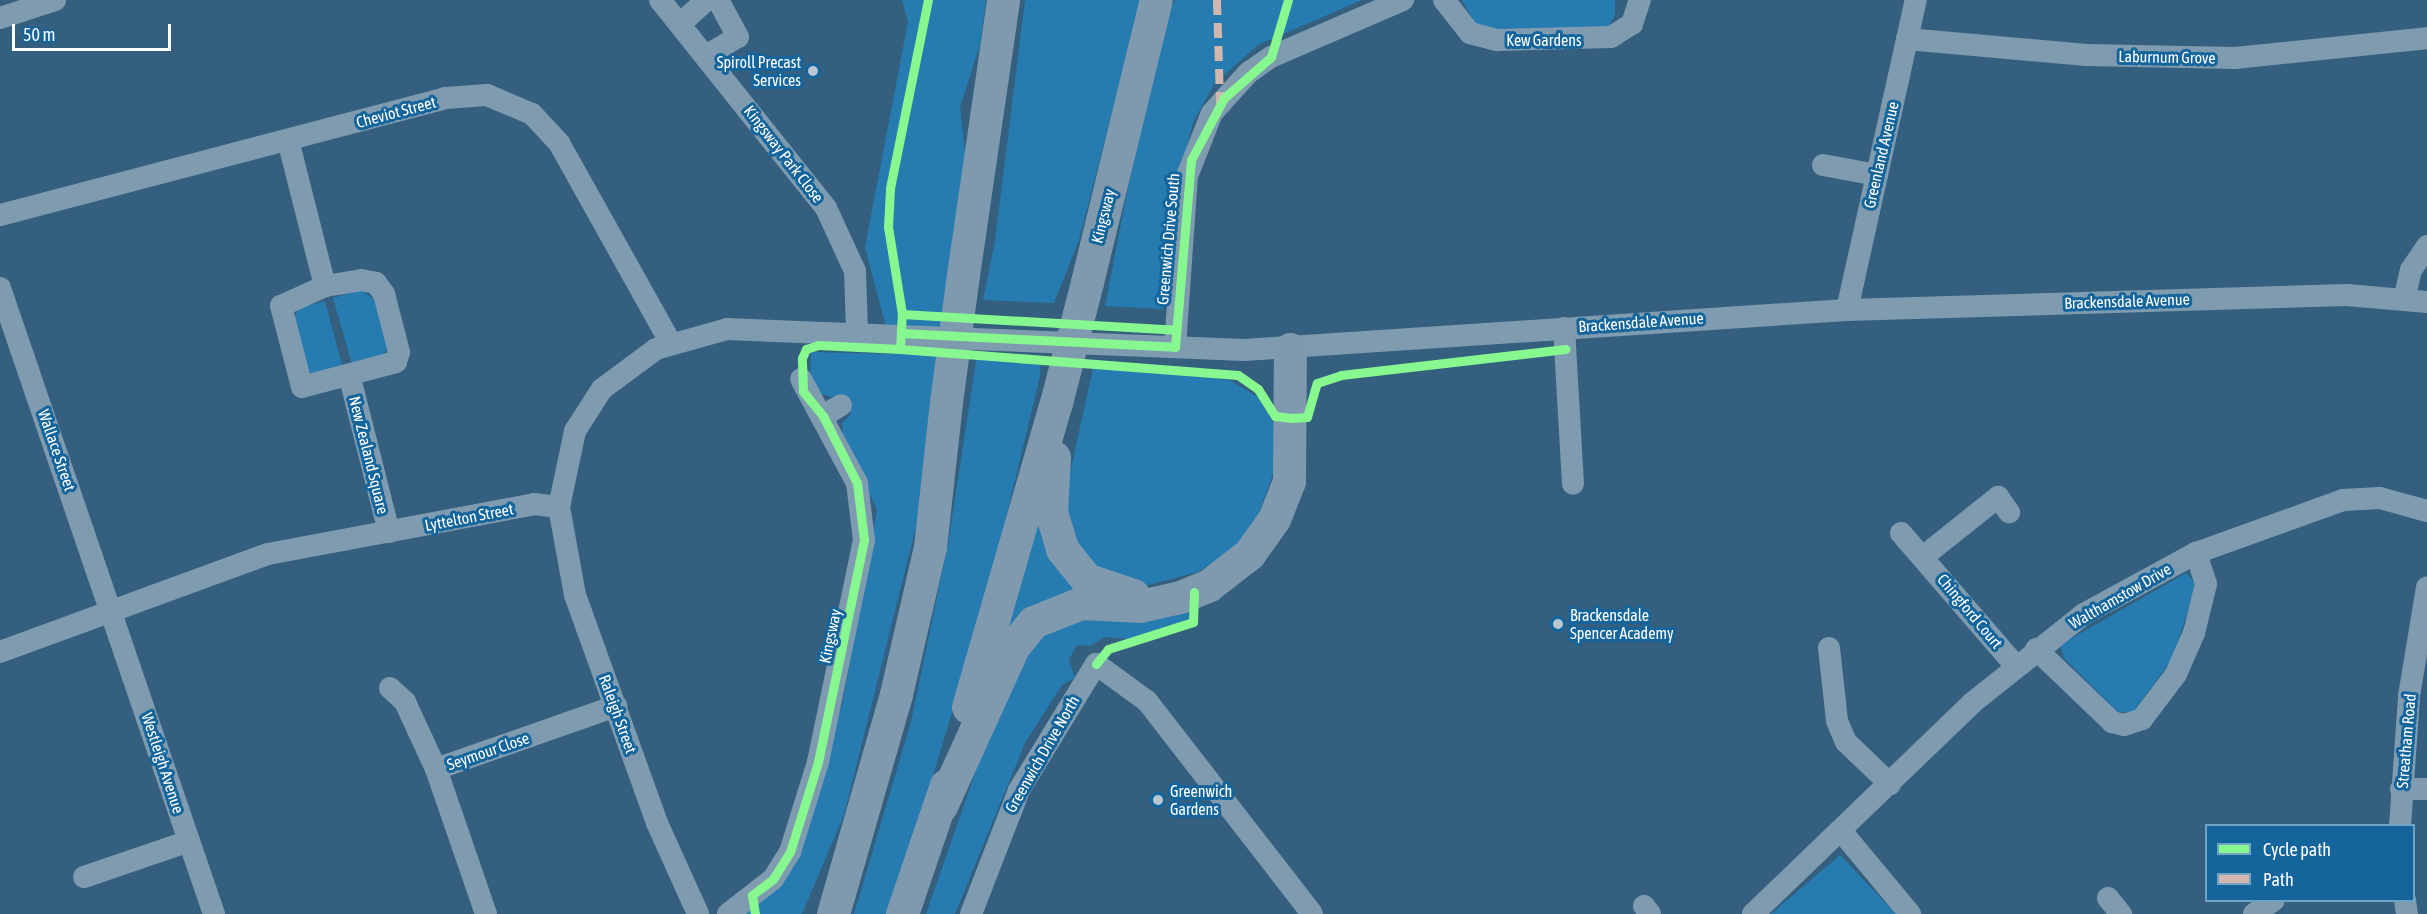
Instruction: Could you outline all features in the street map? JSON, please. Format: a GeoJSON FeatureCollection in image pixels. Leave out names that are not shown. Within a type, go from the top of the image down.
{"type":"FeatureCollection","features":[{"type":"Feature","properties":{"kind":"highway"},"geometry":{"type":"LineString","coordinates":[[833,914],[877,765],[930,547],[946,402],[1003,0]]}},
{"type":"Feature","properties":{"kind":"highway","name":"Kingsway"},"geometry":{"type":"LineString","coordinates":[[902,914],[940,806],[1056,407],[1156,0]]}},
{"type":"Feature","properties":{"kind":"highway"},"geometry":{"type":"LineString","coordinates":[[940,806],[1013,647],[1033,622],[1074,604],[1156,601],[1194,592],[1228,573],[1274,519],[1292,464],[1290,349]]}},
{"type":"Feature","properties":{"kind":"highway"},"geometry":{"type":"LineString","coordinates":[[1056,407],[1051,512],[1062,549],[1099,586],[1156,601]]}},
{"type":"Feature","properties":{"kind":"highway"},"geometry":{"type":"LineString","coordinates":[[814,914],[877,765]]}},
{"type":"Feature","properties":{"kind":"street"},"geometry":{"type":"LineString","coordinates":[[0,18],[55,0]]}},
{"type":"Feature","properties":{"kind":"street","name":"Kingsway Park Close"},"geometry":{"type":"LineString","coordinates":[[660,0],[810,185],[839,231],[855,272],[856,330]]}},
{"type":"Feature","properties":{"kind":"street"},"geometry":{"type":"LineString","coordinates":[[680,24],[707,0]]}},
{"type":"Feature","properties":{"kind":"street"},"geometry":{"type":"LineString","coordinates":[[706,56],[738,37],[718,0]]}},
{"type":"Feature","properties":{"kind":"street","name":"Greenwich Drive South"},"geometry":{"type":"LineString","coordinates":[[1175,347],[1187,176],[1212,113],[1248,72],[1271,57],[1403,0]]}},
{"type":"Feature","properties":{"kind":"street","name":"Kew Gardens"},"geometry":{"type":"LineString","coordinates":[[1444,0],[1470,33],[1497,40],[1611,37],[1632,24],[1640,0]]}},
{"type":"Feature","properties":{"kind":"street","name":"Greenland Avenue"},"geometry":{"type":"LineString","coordinates":[[1847,310],[1916,0]]}},
{"type":"Feature","properties":{"kind":"street","name":"Laburnum Grove"},"geometry":{"type":"LineString","coordinates":[[1907,39],[2086,55],[2235,58],[2427,38]]}},
{"type":"Feature","properties":{"kind":"street","name":"Cheviot Street"},"geometry":{"type":"LineString","coordinates":[[0,215],[445,98],[487,94],[516,105],[559,143],[670,342]]}},
{"type":"Feature","properties":{"kind":"street"},"geometry":{"type":"LineString","coordinates":[[288,140],[326,286]]}},
{"type":"Feature","properties":{"kind":"street"},"geometry":{"type":"LineString","coordinates":[[1823,165],[1877,175]]}},
{"type":"Feature","properties":{"kind":"street"},"geometry":{"type":"LineString","coordinates":[[2404,300],[2411,270],[2427,246]]}},
{"type":"Feature","properties":{"kind":"street","name":"New Zealand Square"},"geometry":{"type":"LineString","coordinates":[[376,283],[386,301],[399,357],[388,367],[350,378],[302,387],[288,349],[281,306],[326,286],[376,283]]}},
{"type":"Feature","properties":{"kind":"street","name":"Wallace Street"},"geometry":{"type":"LineString","coordinates":[[0,288],[114,612]]}},
{"type":"Feature","properties":{"kind":"street","name":"Brackensdale Avenue"},"geometry":{"type":"LineString","coordinates":[[856,330],[1175,347],[1290,349],[1564,328],[1847,310],[2346,295],[2427,302]]}},
{"type":"Feature","properties":{"kind":"street"},"geometry":{"type":"LineString","coordinates":[[559,507],[564,461],[587,408],[632,363],[670,342],[744,327],[856,330]]}},
{"type":"Feature","properties":{"kind":"street"},"geometry":{"type":"LineString","coordinates":[[1564,328],[1573,484]]}},
{"type":"Feature","properties":{"kind":"street","name":"New Zealand Square"},"geometry":{"type":"LineString","coordinates":[[350,378],[389,532]]}},
{"type":"Feature","properties":{"kind":"street","name":"Kingsway"},"geometry":{"type":"LineString","coordinates":[[728,914],[773,879],[790,852],[818,762],[860,567],[862,499],[832,411],[803,391],[801,379]]}},
{"type":"Feature","properties":{"kind":"street"},"geometry":{"type":"LineString","coordinates":[[1924,556],[1998,497],[2009,512]]}},
{"type":"Feature","properties":{"kind":"street","name":"Walthamstow Drive"},"geometry":{"type":"LineString","coordinates":[[1752,914],[1842,832],[2015,665],[2084,614],[2196,554],[2343,500],[2380,498],[2427,511]]}},
{"type":"Feature","properties":{"kind":"street","name":"Lyttelton Street"},"geometry":{"type":"LineString","coordinates":[[0,652],[114,612],[236,563],[534,504],[559,507]]}},
{"type":"Feature","properties":{"kind":"street","name":"Raleigh Street"},"geometry":{"type":"LineString","coordinates":[[559,507],[567,565],[674,865],[698,914]]}},
{"type":"Feature","properties":{"kind":"street","name":"Chingford Court"},"geometry":{"type":"LineString","coordinates":[[1901,533],[1924,556],[2015,665]]}},
{"type":"Feature","properties":{"kind":"street"},"geometry":{"type":"LineString","coordinates":[[2037,649],[2112,722],[2124,725],[2142,719],[2176,674],[2194,633],[2206,584],[2196,554]]}},
{"type":"Feature","properties":{"kind":"street","name":"Streatham Road"},"geometry":{"type":"LineString","coordinates":[[2400,824],[2401,789],[2420,664],[2427,587]]}},
{"type":"Feature","properties":{"kind":"street","name":"Westleigh Avenue"},"geometry":{"type":"LineString","coordinates":[[114,612],[214,914]]}},
{"type":"Feature","properties":{"kind":"street"},"geometry":{"type":"LineString","coordinates":[[1829,648],[1837,721],[1846,742],[1890,784]]}},
{"type":"Feature","properties":{"kind":"street","name":"Greenwich Drive North"},"geometry":{"type":"LineString","coordinates":[[971,914],[1018,790],[1096,664],[1147,701],[1312,914]]}},
{"type":"Feature","properties":{"kind":"street"},"geometry":{"type":"LineString","coordinates":[[390,688],[405,702],[436,769]]}},
{"type":"Feature","properties":{"kind":"street","name":"Seymour Close"},"geometry":{"type":"LineString","coordinates":[[486,914],[436,769],[616,706]]}},
{"type":"Feature","properties":{"kind":"street"},"geometry":{"type":"LineString","coordinates":[[2401,789],[2427,789]]}},
{"type":"Feature","properties":{"kind":"street"},"geometry":{"type":"LineString","coordinates":[[1842,832],[1910,914]]}},
{"type":"Feature","properties":{"kind":"street"},"geometry":{"type":"LineString","coordinates":[[84,877],[189,841]]}},
{"type":"Feature","properties":{"kind":"street"},"geometry":{"type":"LineString","coordinates":[[2254,914],[2271,902]]}},
{"type":"Feature","properties":{"kind":"shaded area"},"geometry":{"type":"Polygon","coordinates":[[[902,0],[986,0],[980,45],[960,107],[968,178],[922,503],[844,815],[802,914],[742,914],[795,866],[843,701],[877,510],[843,437],[842,423],[851,414],[841,394],[831,397],[810,390],[811,352],[893,354],[865,247],[908,22],[902,0]]]}},
{"type":"Feature","properties":{"kind":"shaded area"},"geometry":{"type":"Polygon","coordinates":[[[1025,0],[1141,0],[1079,240],[1054,303],[983,300],[995,241],[1025,0]]]}},
{"type":"Feature","properties":{"kind":"shaded area"},"geometry":{"type":"Polygon","coordinates":[[[1175,0],[1362,0],[1258,45],[1215,83],[1194,120],[1177,183],[1163,309],[1105,306],[1147,90],[1163,22],[1175,0]]]}},
{"type":"Feature","properties":{"kind":"shaded area"},"geometry":{"type":"Polygon","coordinates":[[[1462,0],[1615,0],[1615,15],[1608,28],[1488,29],[1475,23],[1462,0]]]}},
{"type":"Feature","properties":{"kind":"shaded area"},"geometry":{"type":"Polygon","coordinates":[[[361,290],[374,299],[388,348],[379,362],[353,368],[333,298],[361,290]]]}},
{"type":"Feature","properties":{"kind":"shaded area"},"geometry":{"type":"Polygon","coordinates":[[[325,301],[343,369],[317,377],[307,371],[293,320],[299,308],[325,301]]]}},
{"type":"Feature","properties":{"kind":"shaded area"},"geometry":{"type":"Polygon","coordinates":[[[977,355],[1041,360],[1040,376],[987,598],[901,880],[888,914],[854,914],[911,722],[948,544],[977,355]]]}},
{"type":"Feature","properties":{"kind":"shaded area"},"geometry":{"type":"Polygon","coordinates":[[[1094,364],[1229,380],[1258,397],[1276,427],[1274,471],[1258,516],[1237,546],[1198,572],[1140,587],[1089,570],[1062,509],[1094,364]]]}},
{"type":"Feature","properties":{"kind":"shaded area"},"geometry":{"type":"Polygon","coordinates":[[[1038,508],[1082,586],[1004,639],[1038,508]]]}},
{"type":"Feature","properties":{"kind":"shaded area"},"geometry":{"type":"Polygon","coordinates":[[[2186,573],[2194,582],[2193,594],[2173,658],[2133,712],[2118,712],[2064,658],[2060,645],[2186,573]]]}},
{"type":"Feature","properties":{"kind":"shaded area"},"geometry":{"type":"Polygon","coordinates":[[[1191,606],[1190,619],[1131,639],[1105,637],[1090,646],[1077,645],[1069,659],[1075,678],[1062,685],[1025,743],[955,914],[926,914],[1011,670],[1059,615],[1191,606]]]}},
{"type":"Feature","properties":{"kind":"shaded area"},"geometry":{"type":"Polygon","coordinates":[[[1840,855],[1896,914],[1771,914],[1840,855]]]}},
{"type":"Feature","properties":{"kind":"marked path"},"geometry":{"type":"LineString","coordinates":[[1217,0],[1220,104]]}},
{"type":"Feature","properties":{"kind":"cycle path"},"geometry":{"type":"LineString","coordinates":[[755,914],[752,895],[773,879],[790,852],[818,762],[864,540],[857,483],[823,416],[803,391],[802,358],[806,349],[818,345],[900,349],[902,314],[888,227],[890,188],[928,0]]}},
{"type":"Feature","properties":{"kind":"cycle path"},"geometry":{"type":"LineString","coordinates":[[901,333],[1175,347],[1191,160],[1224,98],[1271,57],[1288,0]]}},
{"type":"Feature","properties":{"kind":"cycle path"},"geometry":{"type":"LineString","coordinates":[[902,314],[1176,330]]}},
{"type":"Feature","properties":{"kind":"cycle path"},"geometry":{"type":"LineString","coordinates":[[900,349],[1238,375],[1258,389],[1275,416],[1292,418],[1307,417],[1317,383],[1341,375],[1566,349]]}},
{"type":"Feature","properties":{"kind":"cycle path"},"geometry":{"type":"LineString","coordinates":[[1096,664],[1108,649],[1193,622],[1194,592]]}},
{"type":"Feature","properties":{"kind":"place","name":"Spiroll Precast Services"},"geometry":{"type":"Point","coordinates":[813,71]}},
{"type":"Feature","properties":{"kind":"place","name":"Brackensdale Spencer Academy"},"geometry":{"type":"Point","coordinates":[1558,624]}},
{"type":"Feature","properties":{"kind":"place","name":"Greenwich Gardens"},"geometry":{"type":"Point","coordinates":[1158,800]}}]}
